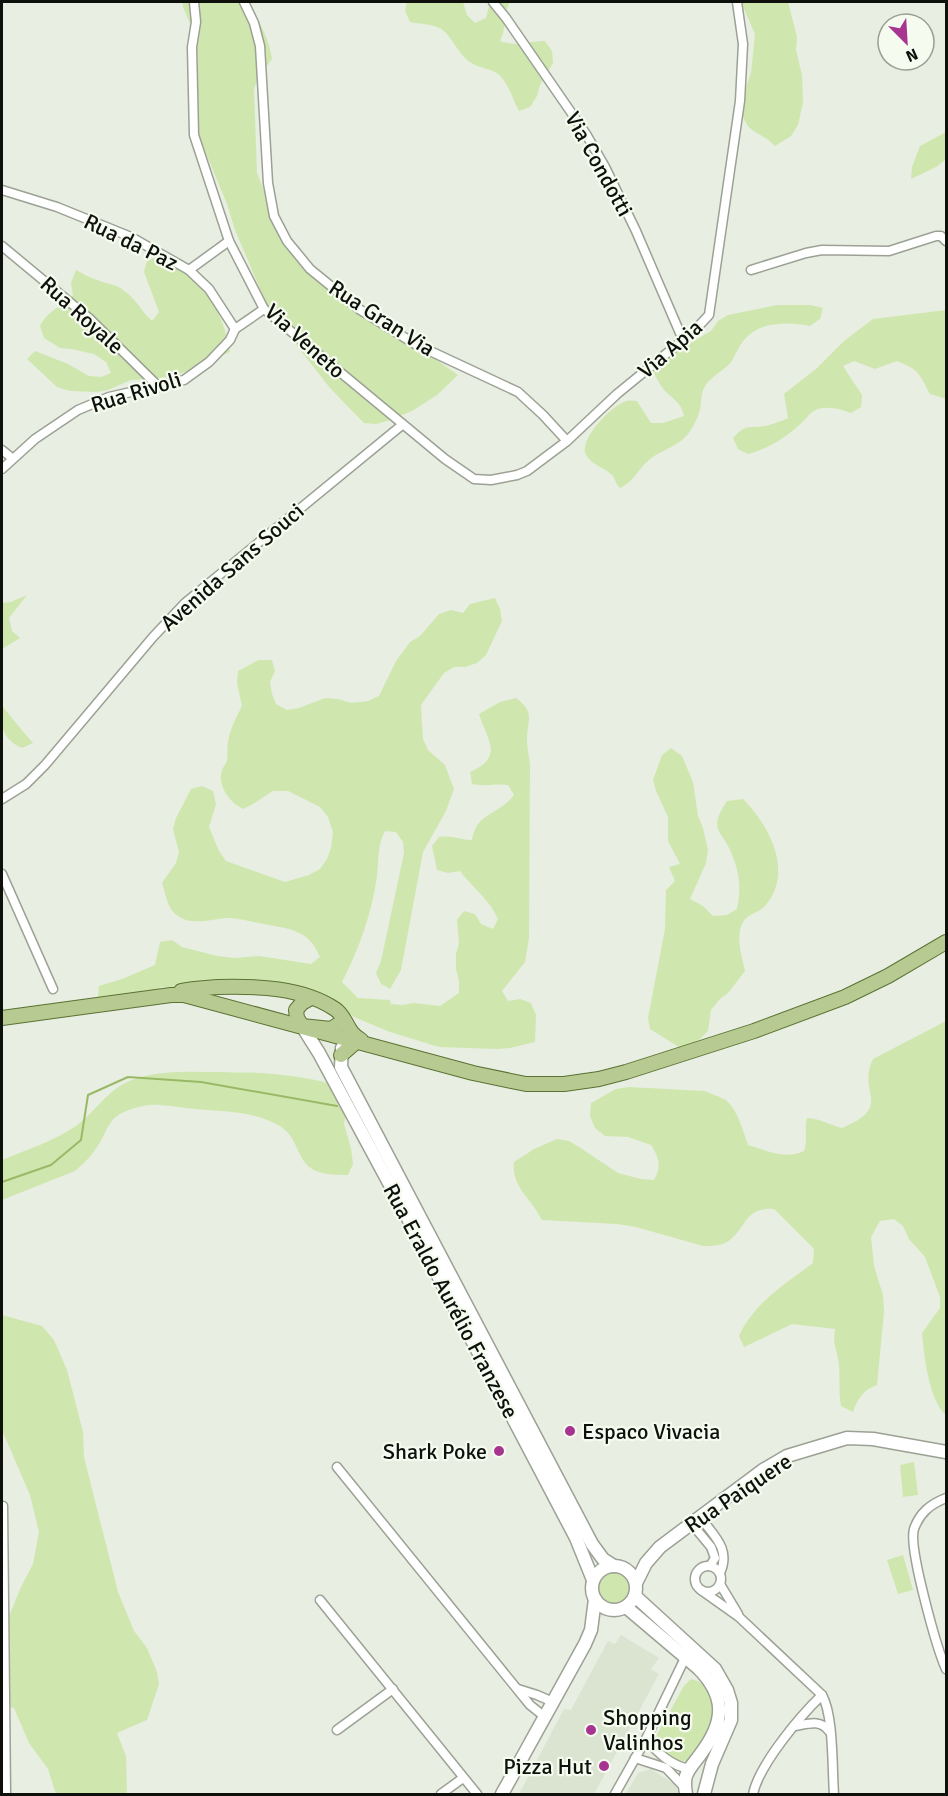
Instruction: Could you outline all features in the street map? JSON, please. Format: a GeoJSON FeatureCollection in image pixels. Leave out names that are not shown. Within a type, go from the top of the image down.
{"type":"FeatureCollection","features":[{"type":"Feature","properties":{"kind":"main road"},"geometry":{"type":"LineString","coordinates":[[171,994],[190,996],[473,1073],[526,1084],[564,1084],[599,1079],[800,1015],[874,983],[946,942]]}},
{"type":"Feature","properties":{"kind":"main road"},"geometry":{"type":"LineString","coordinates":[[2,1018],[200,988],[267,987],[311,998],[334,1009],[355,1041]]}},
{"type":"Feature","properties":{"kind":"main road"},"geometry":{"type":"LineString","coordinates":[[302,1026],[297,1018],[296,1010],[311,998]]}},
{"type":"Feature","properties":{"kind":"main road"},"geometry":{"type":"LineString","coordinates":[[341,1018],[355,1041]]}},
{"type":"Feature","properties":{"kind":"main road"},"geometry":{"type":"LineString","coordinates":[[302,1026],[331,1029],[341,1018]]}},
{"type":"Feature","properties":{"kind":"main road","name":"Rua Eraldo Aurélio Franzese"},"geometry":{"type":"LineString","coordinates":[[302,1026],[319,1053],[532,1453],[576,1538],[593,1580]]}},
{"type":"Feature","properties":{"kind":"main road"},"geometry":{"type":"LineString","coordinates":[[341,1055],[355,1041]]}},
{"type":"Feature","properties":{"kind":"main road","name":"Rua Eraldo Aurélio Franzese"},"geometry":{"type":"LineString","coordinates":[[341,1055],[341,1067],[592,1544],[603,1559],[618,1567]]}},
{"type":"Feature","properties":{"kind":"main road","name":"Rua Paiquere"},"geometry":{"type":"LineString","coordinates":[[636,1583],[646,1563],[660,1547],[775,1462],[787,1456],[847,1438],[873,1439],[946,1452]]}},
{"type":"Feature","properties":{"kind":"main road"},"geometry":{"type":"LineString","coordinates":[[502,1794],[591,1630],[593,1580],[605,1568],[646,1563]]}},
{"type":"Feature","properties":{"kind":"main road"},"geometry":{"type":"LineString","coordinates":[[591,1630],[635,1596],[636,1583],[631,1574],[618,1567]]}},
{"type":"Feature","properties":{"kind":"main road"},"geometry":{"type":"LineString","coordinates":[[635,1596],[715,1669],[727,1690],[731,1703],[731,1720],[712,1764],[704,1794]]}},
{"type":"Feature","properties":{"kind":"main road"},"geometry":{"type":"LineString","coordinates":[[594,1599],[603,1608],[620,1609],[709,1679],[719,1703],[719,1719],[714,1733],[689,1769],[685,1779],[686,1792]]}},
{"type":"Feature","properties":{"kind":"main road"},"geometry":{"type":"LineString","coordinates":[[689,1769],[701,1772],[704,1794]]}},
{"type":"Feature","properties":{"kind":"street","name":"Via Veneto"},"geometry":{"type":"LineString","coordinates":[[194,2],[192,57],[194,135],[229,241],[264,309],[402,425]]}},
{"type":"Feature","properties":{"kind":"street","name":"Rua Gran Via"},"geometry":{"type":"LineString","coordinates":[[243,2],[250,14],[260,46],[270,194],[274,216],[287,241],[310,269],[360,309],[415,344],[518,392],[567,441]]}},
{"type":"Feature","properties":{"kind":"street","name":"Via Condotti"},"geometry":{"type":"LineString","coordinates":[[493,2],[586,134],[636,231],[683,340]]}},
{"type":"Feature","properties":{"kind":"street","name":"Via Apia"},"geometry":{"type":"LineString","coordinates":[[402,425],[474,478],[491,480],[517,476],[567,441],[617,394],[704,322],[711,310],[740,101],[743,44],[737,2]]}},
{"type":"Feature","properties":{"kind":"street","name":"Rua da Paz"},"geometry":{"type":"LineString","coordinates":[[2,190],[57,207],[131,237],[189,270],[209,290],[235,329]]}},
{"type":"Feature","properties":{"kind":"street"},"geometry":{"type":"LineString","coordinates":[[751,270],[789,257],[822,250],[889,251],[936,236],[941,236],[946,241]]}},
{"type":"Feature","properties":{"kind":"street"},"geometry":{"type":"LineString","coordinates":[[189,270],[229,241]]}},
{"type":"Feature","properties":{"kind":"street","name":"Rua Royale"},"geometry":{"type":"LineString","coordinates":[[2,246],[90,319],[159,387]]}},
{"type":"Feature","properties":{"kind":"street","name":"Rua Rivoli"},"geometry":{"type":"LineString","coordinates":[[2,469],[35,439],[78,410],[109,397],[184,380],[209,362],[230,340],[235,329],[264,309]]}},
{"type":"Feature","properties":{"kind":"street","name":"Avenida Sans Souci"},"geometry":{"type":"LineString","coordinates":[[2,799],[26,784],[45,765],[153,636],[184,603],[402,425]]}},
{"type":"Feature","properties":{"kind":"street"},"geometry":{"type":"LineString","coordinates":[[2,450],[12,458]]}},
{"type":"Feature","properties":{"kind":"street"},"geometry":{"type":"LineString","coordinates":[[2,874],[53,988]]}},
{"type":"Feature","properties":{"kind":"street"},"geometry":{"type":"LineString","coordinates":[[337,1467],[530,1705],[545,1717]]}},
{"type":"Feature","properties":{"kind":"street"},"geometry":{"type":"LineString","coordinates":[[946,1498],[925,1510],[913,1531],[916,1558],[946,1669]]}},
{"type":"Feature","properties":{"kind":"street"},"geometry":{"type":"LineString","coordinates":[[3,1506],[6,1794]]}},
{"type":"Feature","properties":{"kind":"street"},"geometry":{"type":"LineString","coordinates":[[695,1520],[715,1558],[710,1566],[701,1568],[695,1575],[695,1584],[739,1617],[826,1701],[834,1794]]}},
{"type":"Feature","properties":{"kind":"street"},"geometry":{"type":"LineString","coordinates":[[695,1520],[722,1546],[724,1560],[720,1573],[720,1584],[739,1617]]}},
{"type":"Feature","properties":{"kind":"street"},"geometry":{"type":"LineString","coordinates":[[710,1566],[720,1573]]}},
{"type":"Feature","properties":{"kind":"street"},"geometry":{"type":"LineString","coordinates":[[701,1590],[714,1590],[720,1584]]}},
{"type":"Feature","properties":{"kind":"street"},"geometry":{"type":"LineString","coordinates":[[320,1600],[477,1794]]}},
{"type":"Feature","properties":{"kind":"street"},"geometry":{"type":"LineString","coordinates":[[615,1794],[646,1739],[685,1658]]}},
{"type":"Feature","properties":{"kind":"street"},"geometry":{"type":"LineString","coordinates":[[337,1730],[393,1689]]}},
{"type":"Feature","properties":{"kind":"street"},"geometry":{"type":"LineString","coordinates":[[517,1689],[553,1702]]}},
{"type":"Feature","properties":{"kind":"street"},"geometry":{"type":"LineString","coordinates":[[753,1794],[762,1772],[809,1707],[822,1695]]}},
{"type":"Feature","properties":{"kind":"street"},"geometry":{"type":"LineString","coordinates":[[795,1726],[819,1722],[824,1724],[829,1731]]}},
{"type":"Feature","properties":{"kind":"street"},"geometry":{"type":"LineString","coordinates":[[646,1739],[674,1764],[689,1769]]}},
{"type":"Feature","properties":{"kind":"street"},"geometry":{"type":"LineString","coordinates":[[635,1758],[666,1768],[672,1772],[686,1792]]}},
{"type":"Feature","properties":{"kind":"street"},"geometry":{"type":"LineString","coordinates":[[441,1794],[463,1778]]}},
{"type":"Feature","properties":{"kind":"shaded area","name":"Shopping Valinhos"},"geometry":{"type":"Polygon","coordinates":[[[621,1635],[659,1658],[651,1669],[659,1674],[594,1794],[519,1794],[564,1709],[571,1710],[608,1641],[615,1644],[621,1635]]]}},
{"type":"Feature","properties":{"kind":"shaded area"},"geometry":{"type":"Polygon","coordinates":[[[651,1769],[674,1784],[679,1794],[626,1794],[638,1773],[651,1769]]]}},
{"type":"Feature","properties":{"kind":"green space"},"geometry":{"type":"Polygon","coordinates":[[[183,2],[246,2],[266,36],[272,59],[258,78],[254,89],[257,173],[284,241],[311,268],[458,375],[437,395],[412,411],[376,424],[364,423],[330,388],[269,310],[188,110],[197,89],[197,40],[183,2]]]}},
{"type":"Feature","properties":{"kind":"green space"},"geometry":{"type":"Polygon","coordinates":[[[407,2],[463,2],[467,15],[475,23],[486,18],[490,2],[510,2],[500,41],[519,44],[545,41],[552,51],[553,63],[530,107],[519,111],[502,78],[496,72],[468,61],[441,29],[410,22],[405,11],[407,2]]]}},
{"type":"Feature","properties":{"kind":"green space"},"geometry":{"type":"Polygon","coordinates":[[[741,2],[788,2],[797,37],[796,50],[802,75],[803,102],[798,125],[791,136],[775,146],[749,127],[739,107],[751,73],[755,34],[741,2]]]}},
{"type":"Feature","properties":{"kind":"green space"},"geometry":{"type":"Polygon","coordinates":[[[946,132],[946,159],[936,167],[911,179],[912,167],[920,146],[946,132]]]}},
{"type":"Feature","properties":{"kind":"green space"},"geometry":{"type":"Polygon","coordinates":[[[159,256],[181,265],[207,292],[224,328],[230,352],[173,377],[131,380],[108,390],[96,392],[70,391],[57,387],[27,359],[35,351],[68,364],[89,376],[101,377],[111,373],[106,362],[94,354],[60,348],[44,338],[40,326],[51,312],[73,295],[71,283],[76,270],[123,290],[152,321],[159,312],[144,272],[147,261],[159,256]]]}},
{"type":"Feature","properties":{"kind":"green space"},"geometry":{"type":"Polygon","coordinates":[[[777,305],[811,305],[823,308],[820,319],[810,326],[776,324],[751,333],[743,341],[731,362],[704,388],[697,418],[682,440],[654,456],[620,488],[613,476],[587,456],[585,445],[593,430],[621,403],[637,401],[651,423],[663,423],[684,416],[679,404],[664,390],[653,372],[657,358],[680,349],[711,331],[718,321],[728,315],[777,305]]]}},
{"type":"Feature","properties":{"kind":"green space"},"geometry":{"type":"Polygon","coordinates":[[[946,310],[946,399],[930,394],[918,373],[897,361],[875,369],[854,361],[843,366],[862,395],[861,407],[851,413],[835,408],[818,409],[786,436],[768,447],[748,454],[738,449],[733,438],[741,430],[770,425],[788,418],[784,394],[817,368],[844,341],[873,319],[946,310]]]}},
{"type":"Feature","properties":{"kind":"green space"},"geometry":{"type":"Polygon","coordinates":[[[27,595],[9,618],[12,631],[20,638],[2,649],[2,603],[27,595]]]}},
{"type":"Feature","properties":{"kind":"green space"},"geometry":{"type":"Polygon","coordinates":[[[495,598],[502,621],[486,655],[477,663],[465,667],[454,667],[444,673],[421,705],[423,739],[428,750],[445,765],[454,789],[446,811],[423,852],[401,970],[390,989],[381,984],[376,973],[381,961],[404,853],[403,842],[396,832],[385,831],[379,848],[375,890],[368,917],[354,957],[342,982],[358,998],[390,1000],[391,1004],[414,1003],[440,1006],[459,993],[456,969],[459,943],[457,920],[464,911],[475,914],[481,924],[493,929],[498,919],[486,900],[460,871],[448,873],[437,870],[432,846],[439,837],[472,840],[478,824],[502,807],[514,795],[508,785],[472,784],[470,772],[481,766],[490,754],[491,747],[479,714],[500,702],[516,698],[526,708],[529,717],[527,740],[530,764],[529,938],[525,962],[502,991],[508,1001],[520,999],[531,1003],[536,1015],[535,1042],[496,1049],[439,1047],[390,1032],[354,1017],[344,1009],[291,993],[162,987],[144,994],[98,998],[99,986],[155,965],[160,942],[172,940],[182,947],[234,958],[259,956],[311,964],[320,957],[309,940],[287,928],[236,918],[189,921],[174,913],[167,901],[162,883],[176,863],[179,852],[173,829],[191,789],[202,786],[213,791],[216,804],[209,827],[226,861],[285,882],[320,869],[331,848],[333,832],[328,817],[320,807],[288,791],[273,791],[243,809],[225,792],[221,781],[222,769],[227,761],[230,733],[242,706],[237,683],[238,671],[259,660],[272,660],[275,671],[270,682],[272,694],[276,704],[287,710],[325,698],[351,703],[368,701],[379,696],[396,661],[410,642],[420,636],[439,614],[451,610],[463,613],[470,604],[495,598]]]}},
{"type":"Feature","properties":{"kind":"green space"},"geometry":{"type":"Polygon","coordinates":[[[2,706],[33,743],[22,748],[6,736],[1,719],[2,706]]]}},
{"type":"Feature","properties":{"kind":"green space"},"geometry":{"type":"Polygon","coordinates":[[[671,748],[682,756],[693,782],[698,816],[708,850],[706,863],[690,899],[703,906],[713,916],[727,915],[737,909],[739,883],[737,870],[717,825],[727,801],[743,799],[753,810],[769,836],[778,865],[778,879],[773,893],[765,906],[745,919],[741,928],[740,946],[745,971],[711,1010],[708,1031],[700,1039],[682,1049],[650,1029],[648,1018],[665,929],[666,890],[675,881],[669,867],[680,864],[668,841],[668,817],[653,780],[662,755],[671,748]]]}},
{"type":"Feature","properties":{"kind":"green space"},"geometry":{"type":"Polygon","coordinates":[[[946,1021],[946,1415],[931,1389],[922,1333],[940,1308],[940,1297],[925,1257],[909,1239],[903,1226],[894,1219],[880,1221],[871,1237],[874,1266],[883,1295],[884,1312],[877,1385],[862,1395],[853,1412],[841,1406],[839,1364],[834,1341],[835,1329],[792,1324],[744,1347],[739,1336],[745,1324],[762,1304],[813,1263],[814,1249],[774,1209],[756,1211],[727,1242],[703,1246],[636,1227],[542,1220],[516,1179],[514,1162],[534,1149],[557,1139],[569,1141],[618,1173],[654,1180],[658,1162],[651,1145],[628,1137],[605,1136],[595,1128],[590,1116],[591,1103],[616,1089],[629,1087],[705,1091],[731,1105],[748,1145],[783,1155],[797,1154],[804,1151],[807,1118],[842,1128],[867,1113],[871,1105],[868,1081],[873,1059],[946,1021]]]}},
{"type":"Feature","properties":{"kind":"green space"},"geometry":{"type":"Polygon","coordinates":[[[161,1073],[256,1073],[321,1081],[340,1087],[346,1112],[344,1124],[353,1164],[348,1175],[327,1174],[312,1169],[304,1161],[286,1130],[258,1117],[234,1112],[150,1105],[131,1109],[116,1117],[94,1151],[75,1171],[2,1200],[2,1160],[40,1145],[76,1126],[113,1091],[130,1081],[161,1073]]]}},
{"type":"Feature","properties":{"kind":"green space"},"geometry":{"type":"Polygon","coordinates":[[[2,1315],[42,1326],[54,1340],[67,1370],[83,1432],[84,1457],[118,1592],[134,1631],[147,1648],[157,1672],[159,1684],[147,1720],[117,1733],[126,1756],[127,1794],[56,1794],[48,1769],[29,1743],[14,1708],[2,1706],[2,1619],[9,1616],[33,1564],[39,1532],[30,1495],[2,1430],[2,1315]]]}},
{"type":"Feature","properties":{"kind":"green space"},"geometry":{"type":"Polygon","coordinates":[[[914,1462],[918,1495],[903,1497],[900,1465],[914,1462]]]}},
{"type":"Feature","properties":{"kind":"green space"},"geometry":{"type":"Polygon","coordinates":[[[903,1555],[913,1590],[898,1594],[887,1560],[903,1555]]]}},
{"type":"Feature","properties":{"kind":"green space"},"geometry":{"type":"Polygon","coordinates":[[[614,1573],[626,1577],[630,1589],[626,1601],[614,1605],[602,1601],[598,1589],[602,1577],[614,1573]]]}},
{"type":"Feature","properties":{"kind":"green space"},"geometry":{"type":"Polygon","coordinates":[[[691,1679],[698,1681],[708,1690],[713,1703],[714,1717],[712,1728],[690,1760],[681,1762],[657,1748],[655,1738],[684,1686],[691,1679]]]}},
{"type":"Feature","properties":{"kind":"waterway"},"geometry":{"type":"LineString","coordinates":[[2,1182],[51,1165],[81,1140],[88,1095],[128,1077],[201,1082],[337,1106]]}},
{"type":"Feature","properties":{"kind":"place","name":"Espaco Vivacia"},"geometry":{"type":"Point","coordinates":[570,1431]}},
{"type":"Feature","properties":{"kind":"place","name":"Shark Poke"},"geometry":{"type":"Point","coordinates":[499,1451]}},
{"type":"Feature","properties":{"kind":"place","name":"Shopping Valinhos"},"geometry":{"type":"Point","coordinates":[591,1730]}},
{"type":"Feature","properties":{"kind":"place","name":"Pizza Hut"},"geometry":{"type":"Point","coordinates":[604,1766]}}]}
